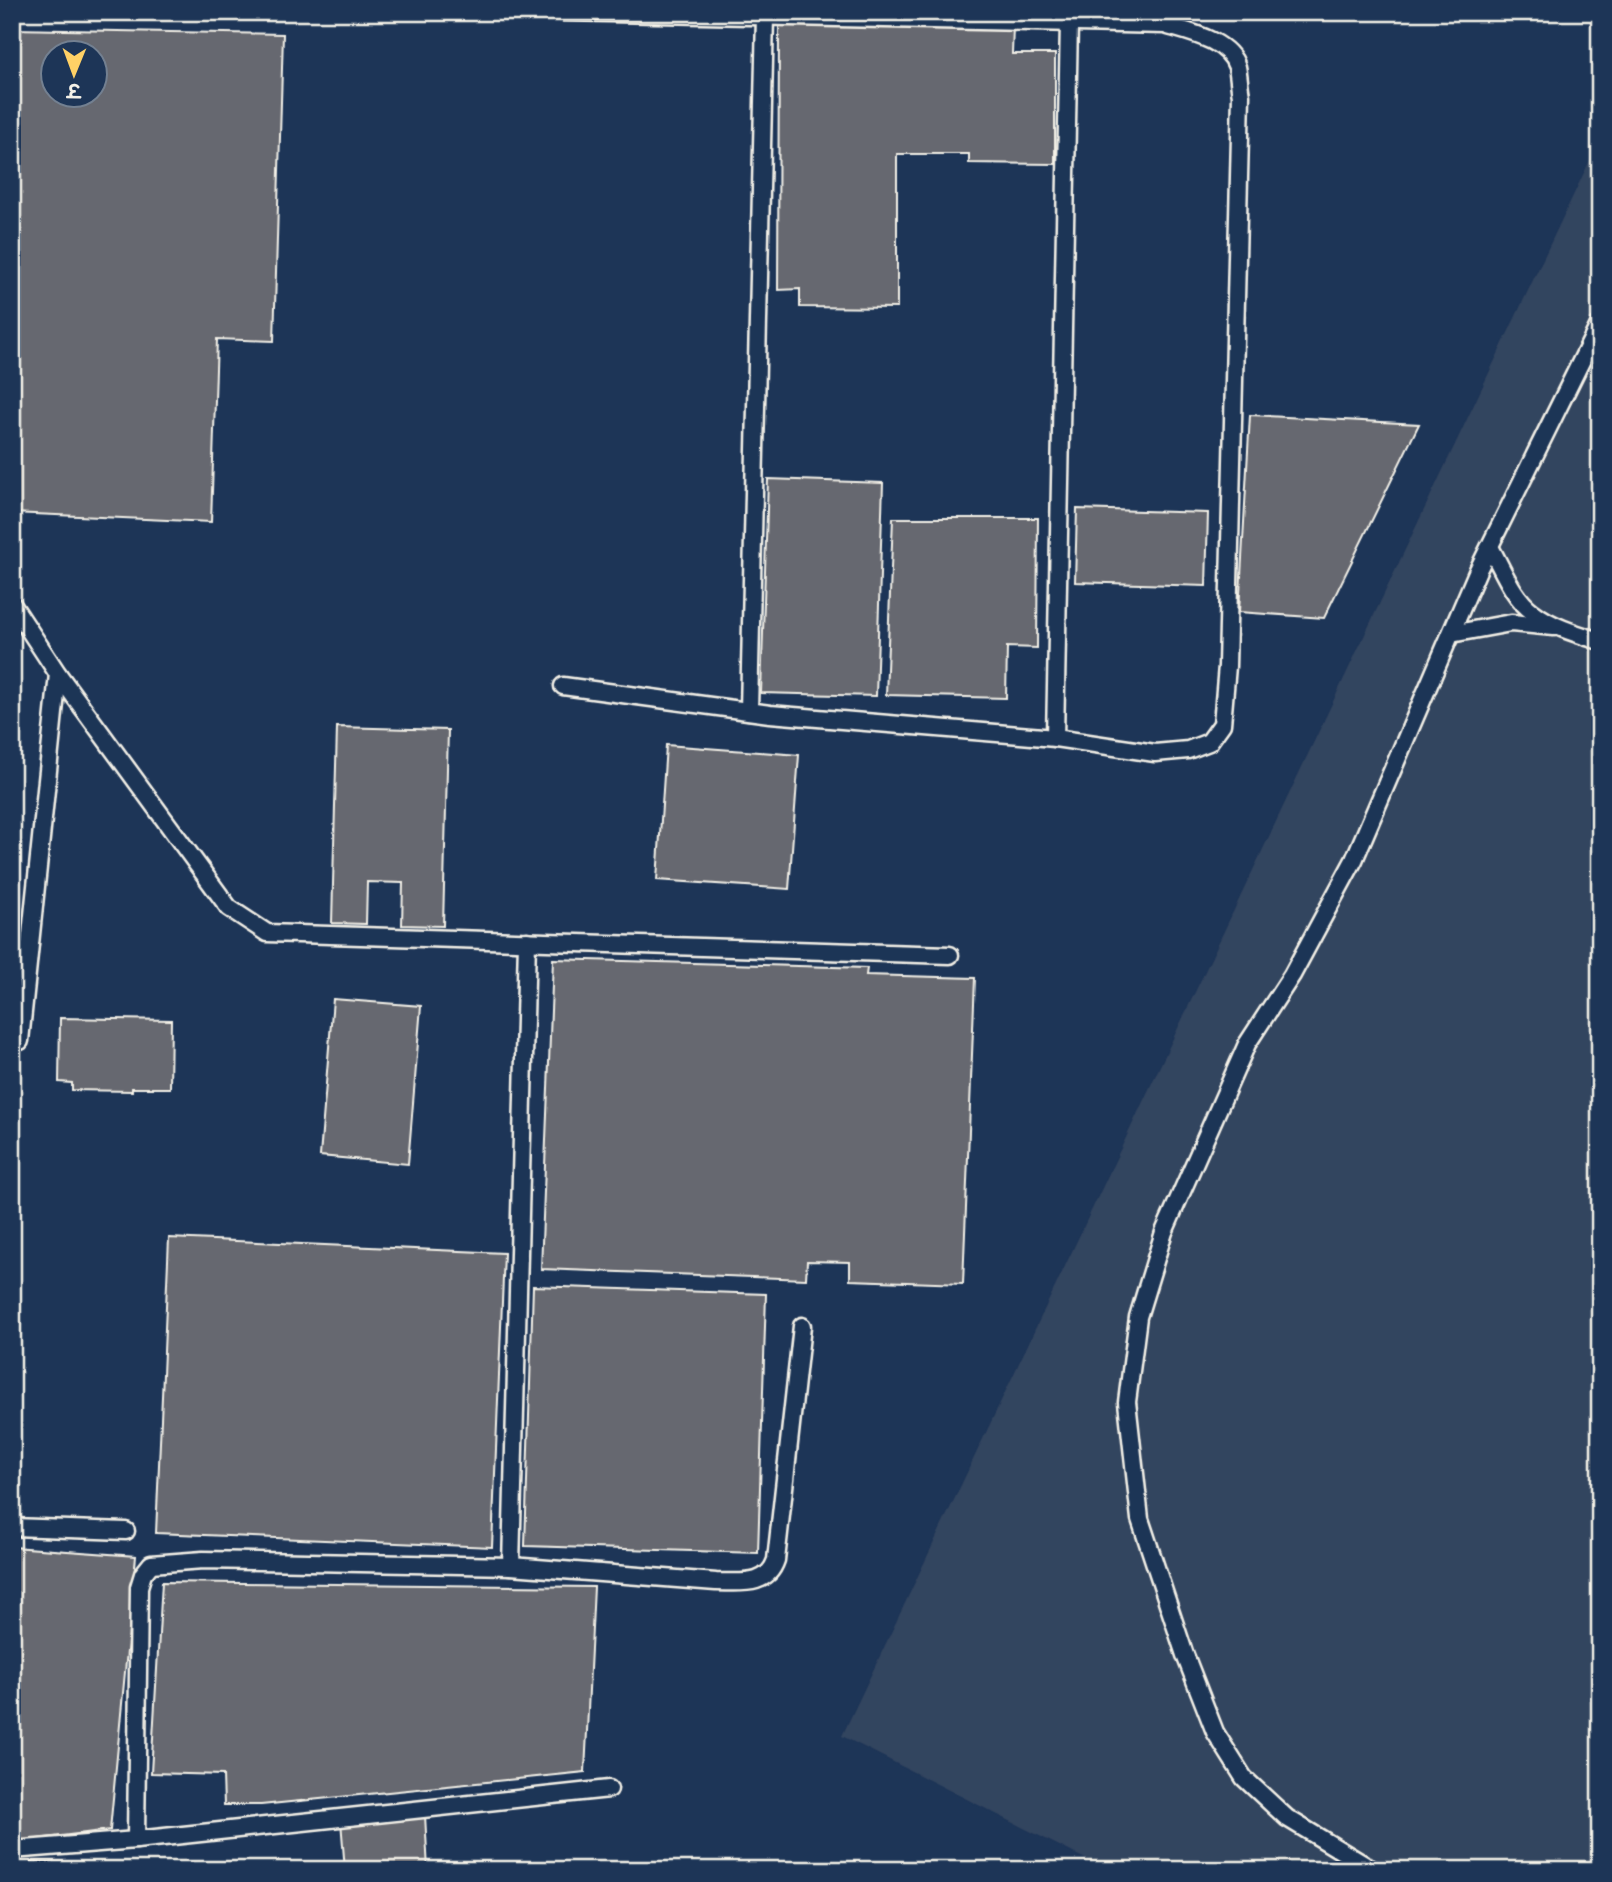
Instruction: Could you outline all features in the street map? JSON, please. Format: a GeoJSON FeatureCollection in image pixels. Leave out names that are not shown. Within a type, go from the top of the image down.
{"type":"FeatureCollection","features":[{"type":"Feature","properties":{"kind":"lane"},"geometry":{"type":"LineString","coordinates":[[563,12],[1165,25],[1200,36],[1224,49],[1236,64],[1241,95],[1227,666],[1222,724],[1209,742],[1188,750],[1156,753],[1055,738],[749,711],[563,686]]}},
{"type":"Feature","properties":{"kind":"lane"},"geometry":{"type":"LineString","coordinates":[[749,711],[765,16]]}},
{"type":"Feature","properties":{"kind":"lane"},"geometry":{"type":"LineString","coordinates":[[1055,738],[1069,22]]}},
{"type":"Feature","properties":{"kind":"lane"},"geometry":{"type":"LineString","coordinates":[[1373,1870],[1287,1818],[1244,1777],[1215,1732],[1185,1655],[1140,1520],[1127,1402],[1138,1317],[1164,1232],[1247,1044],[1292,975],[1354,860],[1490,547],[1600,323]]}},
{"type":"Feature","properties":{"kind":"lane"},"geometry":{"type":"LineString","coordinates":[[1490,547],[1518,595],[1532,612],[1559,628]]}},
{"type":"Feature","properties":{"kind":"lane"},"geometry":{"type":"LineString","coordinates":[[12,604],[58,674],[229,908],[267,933],[950,955]]}},
{"type":"Feature","properties":{"kind":"lane"},"geometry":{"type":"LineString","coordinates":[[1451,635],[1511,623],[1559,628],[1600,641]]}},
{"type":"Feature","properties":{"kind":"lane"},"geometry":{"type":"LineString","coordinates":[[20,1041],[58,674]]}},
{"type":"Feature","properties":{"kind":"lane"},"geometry":{"type":"LineString","coordinates":[[511,1566],[527,941]]}},
{"type":"Feature","properties":{"kind":"lane"},"geometry":{"type":"LineString","coordinates":[[136,1840],[139,1587],[143,1574],[151,1564],[203,1560],[511,1566],[716,1582],[744,1582],[763,1578],[772,1571],[776,1560],[802,1326]]}},
{"type":"Feature","properties":{"kind":"lane"},"geometry":{"type":"LineString","coordinates":[[12,1527],[126,1531]]}},
{"type":"Feature","properties":{"kind":"lane"},"geometry":{"type":"LineString","coordinates":[[12,1850],[136,1840],[608,1790]]}},
{"type":"Feature","properties":{"kind":"shaded area"},"geometry":{"type":"Polygon","coordinates":[[[1600,139],[1600,1870],[1107,1870],[842,1736],[1600,139]]]}},
{"type":"Feature","properties":{"kind":"building"},"geometry":{"type":"Polygon","coordinates":[[[779,26],[1013,26],[1012,54],[1055,54],[1055,164],[969,163],[969,154],[897,154],[897,308],[800,307],[800,289],[778,290],[779,26]]]}},
{"type":"Feature","properties":{"kind":"building"},"geometry":{"type":"Polygon","coordinates":[[[12,29],[283,34],[274,341],[217,339],[211,522],[12,513],[12,29]]]}},
{"type":"Feature","properties":{"kind":"building"},"geometry":{"type":"Polygon","coordinates":[[[1250,415],[1419,424],[1324,618],[1239,612],[1250,415]]]}},
{"type":"Feature","properties":{"kind":"building"},"geometry":{"type":"Polygon","coordinates":[[[768,479],[883,483],[876,696],[761,693],[768,479]]]}},
{"type":"Feature","properties":{"kind":"building"},"geometry":{"type":"Polygon","coordinates":[[[1077,509],[1208,513],[1206,586],[1075,582],[1077,509]]]}},
{"type":"Feature","properties":{"kind":"building"},"geometry":{"type":"Polygon","coordinates":[[[893,518],[1038,518],[1037,648],[1007,647],[1006,698],[886,695],[893,518]]]}},
{"type":"Feature","properties":{"kind":"building"},"geometry":{"type":"Polygon","coordinates":[[[337,727],[448,730],[443,926],[402,925],[403,883],[367,882],[366,924],[332,923],[337,727]]]}},
{"type":"Feature","properties":{"kind":"building"},"geometry":{"type":"Polygon","coordinates":[[[666,745],[799,755],[789,889],[657,880],[666,745]]]}},
{"type":"Feature","properties":{"kind":"building"},"geometry":{"type":"Polygon","coordinates":[[[553,959],[867,968],[866,975],[975,978],[963,1284],[850,1280],[850,1262],[807,1261],[806,1279],[541,1269],[553,959]]]}},
{"type":"Feature","properties":{"kind":"building"},"geometry":{"type":"Polygon","coordinates":[[[333,999],[421,1006],[408,1164],[320,1156],[333,999]]]}},
{"type":"Feature","properties":{"kind":"building"},"geometry":{"type":"Polygon","coordinates":[[[60,1018],[171,1020],[170,1088],[132,1088],[132,1091],[72,1090],[72,1083],[59,1082],[60,1018]]]}},
{"type":"Feature","properties":{"kind":"building"},"geometry":{"type":"Polygon","coordinates":[[[169,1238],[504,1253],[492,1547],[156,1533],[169,1238]]]}},
{"type":"Feature","properties":{"kind":"building"},"geometry":{"type":"Polygon","coordinates":[[[533,1286],[766,1294],[758,1553],[525,1546],[533,1286]]]}},
{"type":"Feature","properties":{"kind":"building"},"geometry":{"type":"Polygon","coordinates":[[[12,1547],[136,1556],[110,1830],[12,1842],[12,1547]]]}},
{"type":"Feature","properties":{"kind":"building"},"geometry":{"type":"Polygon","coordinates":[[[162,1582],[594,1587],[585,1772],[261,1805],[224,1805],[223,1775],[151,1773],[162,1582]]]}},
{"type":"Feature","properties":{"kind":"building"},"geometry":{"type":"Polygon","coordinates":[[[425,1815],[428,1870],[345,1870],[341,1821],[425,1815]]]}},
{"type":"Feature","properties":{"kind":"building"},"geometry":{"type":"Polygon","coordinates":[[[31,1862],[80,1863],[80,1870],[31,1870],[31,1862]]]}}]}
